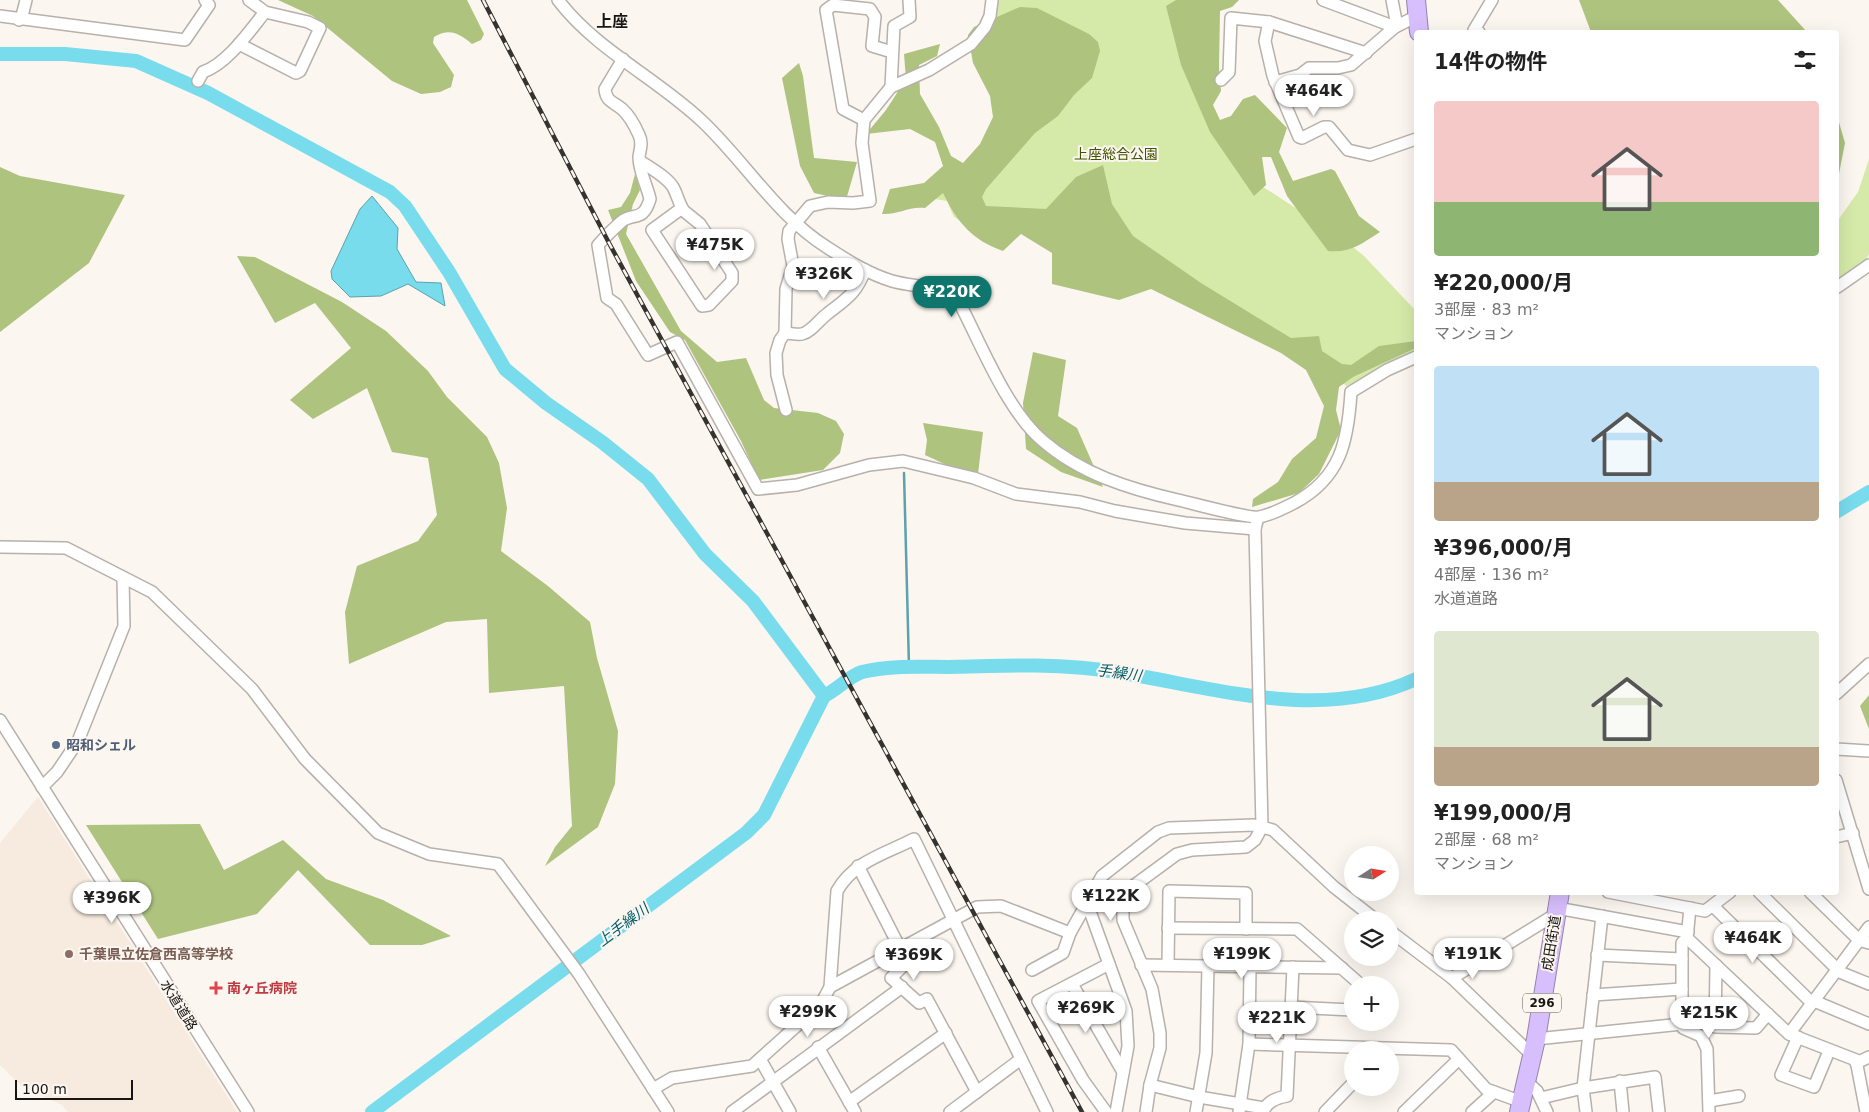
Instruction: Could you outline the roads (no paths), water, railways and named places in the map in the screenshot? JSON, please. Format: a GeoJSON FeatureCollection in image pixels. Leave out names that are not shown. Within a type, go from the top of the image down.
{"type":"FeatureCollection","features":[{"type":"Feature","properties":{"kind":"highway","name":"成田街道"},"geometry":{"type":"LineString","coordinates":[[1521,1107],[1535,1047],[1558,905]]}},
{"type":"Feature","properties":{"kind":"street"},"geometry":{"type":"LineString","coordinates":[[19,20],[22,16],[26,0]]}},
{"type":"Feature","properties":{"kind":"street"},"geometry":{"type":"LineString","coordinates":[[0,16],[19,20],[185,40],[209,5],[205,0]]}},
{"type":"Feature","properties":{"kind":"street"},"geometry":{"type":"LineString","coordinates":[[239,44],[296,73],[300,71],[320,28],[308,22],[265,12],[249,0]]}},
{"type":"Feature","properties":{"kind":"street"},"geometry":{"type":"LineString","coordinates":[[558,0],[575,22],[703,121],[794,223],[827,248],[865,270],[891,281],[933,287],[950,294],[959,302],[1012,403],[1027,424],[1043,441],[1070,461],[1126,486],[1256,523]]}},
{"type":"Feature","properties":{"kind":"street"},"geometry":{"type":"LineString","coordinates":[[890,87],[894,26],[910,18],[909,0]]}},
{"type":"Feature","properties":{"kind":"street"},"geometry":{"type":"LineString","coordinates":[[786,410],[777,375],[776,353],[780,340],[786,333],[786,289],[793,266],[788,239],[794,223],[810,206],[828,202],[853,203],[870,201],[862,142],[864,120],[890,87],[929,70],[972,44],[985,27],[990,16],[992,0]]}},
{"type":"Feature","properties":{"kind":"street"},"geometry":{"type":"LineString","coordinates":[[1323,0],[1348,4],[1396,26]]}},
{"type":"Feature","properties":{"kind":"street"},"geometry":{"type":"LineString","coordinates":[[1392,0],[1396,26]]}},
{"type":"Feature","properties":{"kind":"street"},"geometry":{"type":"LineString","coordinates":[[1476,30],[1492,0]]}},
{"type":"Feature","properties":{"kind":"street"},"geometry":{"type":"LineString","coordinates":[[864,120],[843,110],[826,10],[833,5],[870,9],[875,17],[872,46],[892,52]]}},
{"type":"Feature","properties":{"kind":"street"},"geometry":{"type":"LineString","coordinates":[[198,81],[203,72],[211,70],[239,44],[265,12]]}},
{"type":"Feature","properties":{"kind":"street"},"geometry":{"type":"LineString","coordinates":[[1275,82],[1300,75],[1309,68],[1338,68],[1351,65],[1396,26],[1417,16]]}},
{"type":"Feature","properties":{"kind":"street"},"geometry":{"type":"LineString","coordinates":[[1221,80],[1229,72],[1231,18],[1268,22],[1366,53]]}},
{"type":"Feature","properties":{"kind":"street"},"geometry":{"type":"LineString","coordinates":[[1268,22],[1265,42],[1275,82],[1292,116],[1290,118],[1302,138],[1324,126],[1329,127],[1348,150],[1370,155],[1414,140]]}},
{"type":"Feature","properties":{"kind":"street"},"geometry":{"type":"LineString","coordinates":[[623,59],[605,90],[612,104],[621,108],[631,119],[640,136],[642,143],[640,162],[648,192],[648,206],[637,217],[623,220],[598,245],[607,298],[616,304],[648,355],[677,342],[758,489],[797,485],[869,465],[903,461],[974,478],[1016,494],[1080,502],[1115,511],[1185,524],[1256,523],[1301,499],[1325,482],[1335,465],[1347,434],[1351,392],[1387,370],[1414,358]]}},
{"type":"Feature","properties":{"kind":"street"},"geometry":{"type":"LineString","coordinates":[[640,162],[655,171],[674,188],[676,199],[682,208],[700,224],[732,273],[732,281],[709,305],[702,306],[652,230],[682,208]]}},
{"type":"Feature","properties":{"kind":"street"},"geometry":{"type":"LineString","coordinates":[[1839,286],[1869,265]]}},
{"type":"Feature","properties":{"kind":"street"},"geometry":{"type":"LineString","coordinates":[[786,333],[802,334],[808,331],[828,313],[841,305],[860,284],[865,270]]}},
{"type":"Feature","properties":{"kind":"street"},"geometry":{"type":"LineString","coordinates":[[1146,1112],[1150,1085],[1160,1048],[1160,1033],[1152,990],[1124,920],[1122,907],[1126,895],[1132,887],[1177,854],[1192,850],[1246,847],[1255,840],[1262,827],[1256,523]]}},
{"type":"Feature","properties":{"kind":"street"},"geometry":{"type":"LineString","coordinates":[[0,547],[66,548],[152,592],[252,689],[305,759],[378,833],[429,854],[491,862],[502,868],[579,974],[653,1089],[660,1107],[668,1112]]}},
{"type":"Feature","properties":{"kind":"street"},"geometry":{"type":"LineString","coordinates":[[42,787],[57,772],[78,741],[124,626],[123,578]]}},
{"type":"Feature","properties":{"kind":"street"},"geometry":{"type":"LineString","coordinates":[[1839,691],[1869,664]]}},
{"type":"Feature","properties":{"kind":"street","name":"水道道路"},"geometry":{"type":"LineString","coordinates":[[0,720],[248,1112]]}},
{"type":"Feature","properties":{"kind":"street"},"geometry":{"type":"LineString","coordinates":[[1839,749],[1869,751]]}},
{"type":"Feature","properties":{"kind":"street"},"geometry":{"type":"LineString","coordinates":[[1839,789],[1869,889]]}},
{"type":"Feature","properties":{"kind":"street"},"geometry":{"type":"LineString","coordinates":[[1032,970],[1063,953],[1070,933],[1102,876],[1158,832],[1170,828],[1254,825],[1273,830],[1334,887],[1365,911]]}},
{"type":"Feature","properties":{"kind":"street"},"geometry":{"type":"LineString","coordinates":[[1839,836],[1853,833]]}},
{"type":"Feature","properties":{"kind":"street"},"geometry":{"type":"LineString","coordinates":[[653,1089],[672,1078],[748,1068],[821,1004],[830,986],[836,890],[842,880],[868,858],[889,852],[914,839],[1047,1112]]}},
{"type":"Feature","properties":{"kind":"street"},"geometry":{"type":"LineString","coordinates":[[858,866],[904,956],[904,964],[891,978],[919,1003],[928,999],[978,1092]]}},
{"type":"Feature","properties":{"kind":"street"},"geometry":{"type":"LineString","coordinates":[[1168,965],[1169,891],[1246,893],[1246,929]]}},
{"type":"Feature","properties":{"kind":"street"},"geometry":{"type":"LineString","coordinates":[[1624,895],[1704,911],[1726,895]]}},
{"type":"Feature","properties":{"kind":"street"},"geometry":{"type":"LineString","coordinates":[[1652,900],[1659,895]]}},
{"type":"Feature","properties":{"kind":"street"},"geometry":{"type":"LineString","coordinates":[[1762,895],[1842,973],[1869,984]]}},
{"type":"Feature","properties":{"kind":"street"},"geometry":{"type":"LineString","coordinates":[[1813,895],[1864,942]]}},
{"type":"Feature","properties":{"kind":"street"},"geometry":{"type":"LineString","coordinates":[[1087,903],[1123,999],[1127,1023],[1128,1046],[1116,1112]]}},
{"type":"Feature","properties":{"kind":"street"},"geometry":{"type":"LineString","coordinates":[[830,986],[977,907],[992,905],[1036,918],[1054,928],[1070,933]]}},
{"type":"Feature","properties":{"kind":"street"},"geometry":{"type":"LineString","coordinates":[[1452,978],[1558,905],[1687,935],[1716,966],[1794,1036],[1856,1060],[1865,1111]]}},
{"type":"Feature","properties":{"kind":"street"},"geometry":{"type":"LineString","coordinates":[[1713,906],[1813,1002],[1869,1024]]}},
{"type":"Feature","properties":{"kind":"street"},"geometry":{"type":"LineString","coordinates":[[1690,908],[1687,935],[1682,942],[1683,1028],[1701,1036],[1707,1049],[1709,1106],[1739,1096]]}},
{"type":"Feature","properties":{"kind":"street"},"geometry":{"type":"LineString","coordinates":[[1586,1112],[1583,1088],[1602,916]]}},
{"type":"Feature","properties":{"kind":"street"},"geometry":{"type":"LineString","coordinates":[[1829,1051],[1814,1086],[1781,1074],[1794,1036],[1813,1002],[1837,968],[1864,942],[1869,927]]}},
{"type":"Feature","properties":{"kind":"street"},"geometry":{"type":"LineString","coordinates":[[1168,928],[1296,929],[1351,976]]}},
{"type":"Feature","properties":{"kind":"street"},"geometry":{"type":"LineString","coordinates":[[1399,938],[1452,978],[1535,1047],[1589,1032],[1682,1024]]}},
{"type":"Feature","properties":{"kind":"street"},"geometry":{"type":"LineString","coordinates":[[1598,955],[1682,959]]}},
{"type":"Feature","properties":{"kind":"street"},"geometry":{"type":"LineString","coordinates":[[1106,1112],[1083,1080],[1039,1005],[1041,999],[1109,964]]}},
{"type":"Feature","properties":{"kind":"street"},"geometry":{"type":"LineString","coordinates":[[1142,965],[1342,968]]}},
{"type":"Feature","properties":{"kind":"street"},"geometry":{"type":"LineString","coordinates":[[1196,1112],[1206,1053],[1208,966]]}},
{"type":"Feature","properties":{"kind":"street"},"geometry":{"type":"LineString","coordinates":[[1716,966],[1715,1027],[1756,1028],[1768,1014]]}},
{"type":"Feature","properties":{"kind":"street"},"geometry":{"type":"LineString","coordinates":[[1239,1108],[1249,1044],[1250,967]]}},
{"type":"Feature","properties":{"kind":"street"},"geometry":{"type":"LineString","coordinates":[[1150,1085],[1239,1108],[1264,1110],[1275,1098],[1287,1096],[1293,967]]}},
{"type":"Feature","properties":{"kind":"street"},"geometry":{"type":"LineString","coordinates":[[1072,984],[1123,1072]]}},
{"type":"Feature","properties":{"kind":"street"},"geometry":{"type":"LineString","coordinates":[[732,1112],[902,987]]}},
{"type":"Feature","properties":{"kind":"street"},"geometry":{"type":"LineString","coordinates":[[1593,995],[1682,989]]}},
{"type":"Feature","properties":{"kind":"street"},"geometry":{"type":"LineString","coordinates":[[1291,1008],[1344,1010]]}},
{"type":"Feature","properties":{"kind":"street"},"geometry":{"type":"LineString","coordinates":[[818,1047],[852,1107],[946,1033]]}},
{"type":"Feature","properties":{"kind":"street"},"geometry":{"type":"LineString","coordinates":[[1249,1044],[1344,1048]]}},
{"type":"Feature","properties":{"kind":"street"},"geometry":{"type":"LineString","coordinates":[[1399,1049],[1451,1050],[1486,1089],[1521,1107]]}},
{"type":"Feature","properties":{"kind":"street"},"geometry":{"type":"LineString","coordinates":[[1856,1063],[1869,1056]]}},
{"type":"Feature","properties":{"kind":"street"},"geometry":{"type":"LineString","coordinates":[[760,1059],[790,1112]]}},
{"type":"Feature","properties":{"kind":"street"},"geometry":{"type":"LineString","coordinates":[[950,1112],[1021,1059]]}},
{"type":"Feature","properties":{"kind":"street"},"geometry":{"type":"LineString","coordinates":[[1404,1112],[1459,1059]]}},
{"type":"Feature","properties":{"kind":"street"},"geometry":{"type":"LineString","coordinates":[[1541,1098],[1620,1081],[1655,1077],[1659,1112]]}},
{"type":"Feature","properties":{"kind":"street"},"geometry":{"type":"LineString","coordinates":[[1620,1081],[1623,1112]]}},
{"type":"Feature","properties":{"kind":"street"},"geometry":{"type":"LineString","coordinates":[[1528,1082],[1541,1098],[1547,1112]]}},
{"type":"Feature","properties":{"kind":"street"},"geometry":{"type":"LineString","coordinates":[[1325,1112],[1344,1092]]}},
{"type":"Feature","properties":{"kind":"street"},"geometry":{"type":"LineString","coordinates":[[1472,1112],[1494,1092]]}},
{"type":"Feature","properties":{"kind":"water"},"geometry":{"type":"Polygon","coordinates":[[[372,196],[398,228],[397,249],[416,282],[441,283],[445,306],[408,284],[381,296],[350,297],[332,279],[331,271],[360,209],[372,196]]]}},
{"type":"Feature","properties":{"kind":"waterway"},"geometry":{"type":"LineString","coordinates":[[0,54],[65,54],[136,61],[208,93],[390,192],[405,206],[449,272],[505,369],[546,403],[602,442],[648,479],[705,554],[753,601],[824,696]]}},
{"type":"Feature","properties":{"kind":"waterway"},"geometry":{"type":"LineString","coordinates":[[904,473],[909,667]]}},
{"type":"Feature","properties":{"kind":"waterway","name":"手繰川"},"geometry":{"type":"LineString","coordinates":[[1839,510],[1869,492]]}},
{"type":"Feature","properties":{"kind":"waterway","name":"手繰川"},"geometry":{"type":"LineString","coordinates":[[824,696],[862,672],[883,668],[905,667],[1058,666],[1123,673],[1233,693],[1308,700],[1344,698],[1381,692],[1414,680]]}},
{"type":"Feature","properties":{"kind":"waterway","name":"上手繰川"},"geometry":{"type":"LineString","coordinates":[[372,1112],[746,833],[764,815],[824,696]]}},
{"type":"Feature","properties":{"kind":"railway"},"geometry":{"type":"LineString","coordinates":[[483,0],[609,243],[1082,1112]]}},
{"type":"Feature","properties":{"kind":"place","name":"昭和シェル"},"geometry":{"type":"Point","coordinates":[56,745]}},
{"type":"Feature","properties":{"kind":"place","name":"千葉県立佐倉西高等学校"},"geometry":{"type":"Point","coordinates":[69,954]}},
{"type":"Feature","properties":{"kind":"place","name":"南ヶ丘病院"},"geometry":{"type":"Point","coordinates":[216,988]}},
{"type":"Feature","properties":{"kind":"district","name":"上座"},"geometry":{"type":"Point","coordinates":[612,21]}},
{"type":"Feature","properties":{"kind":"park label","name":"上座総合公園"},"geometry":{"type":"Point","coordinates":[1116,154]}}]}
